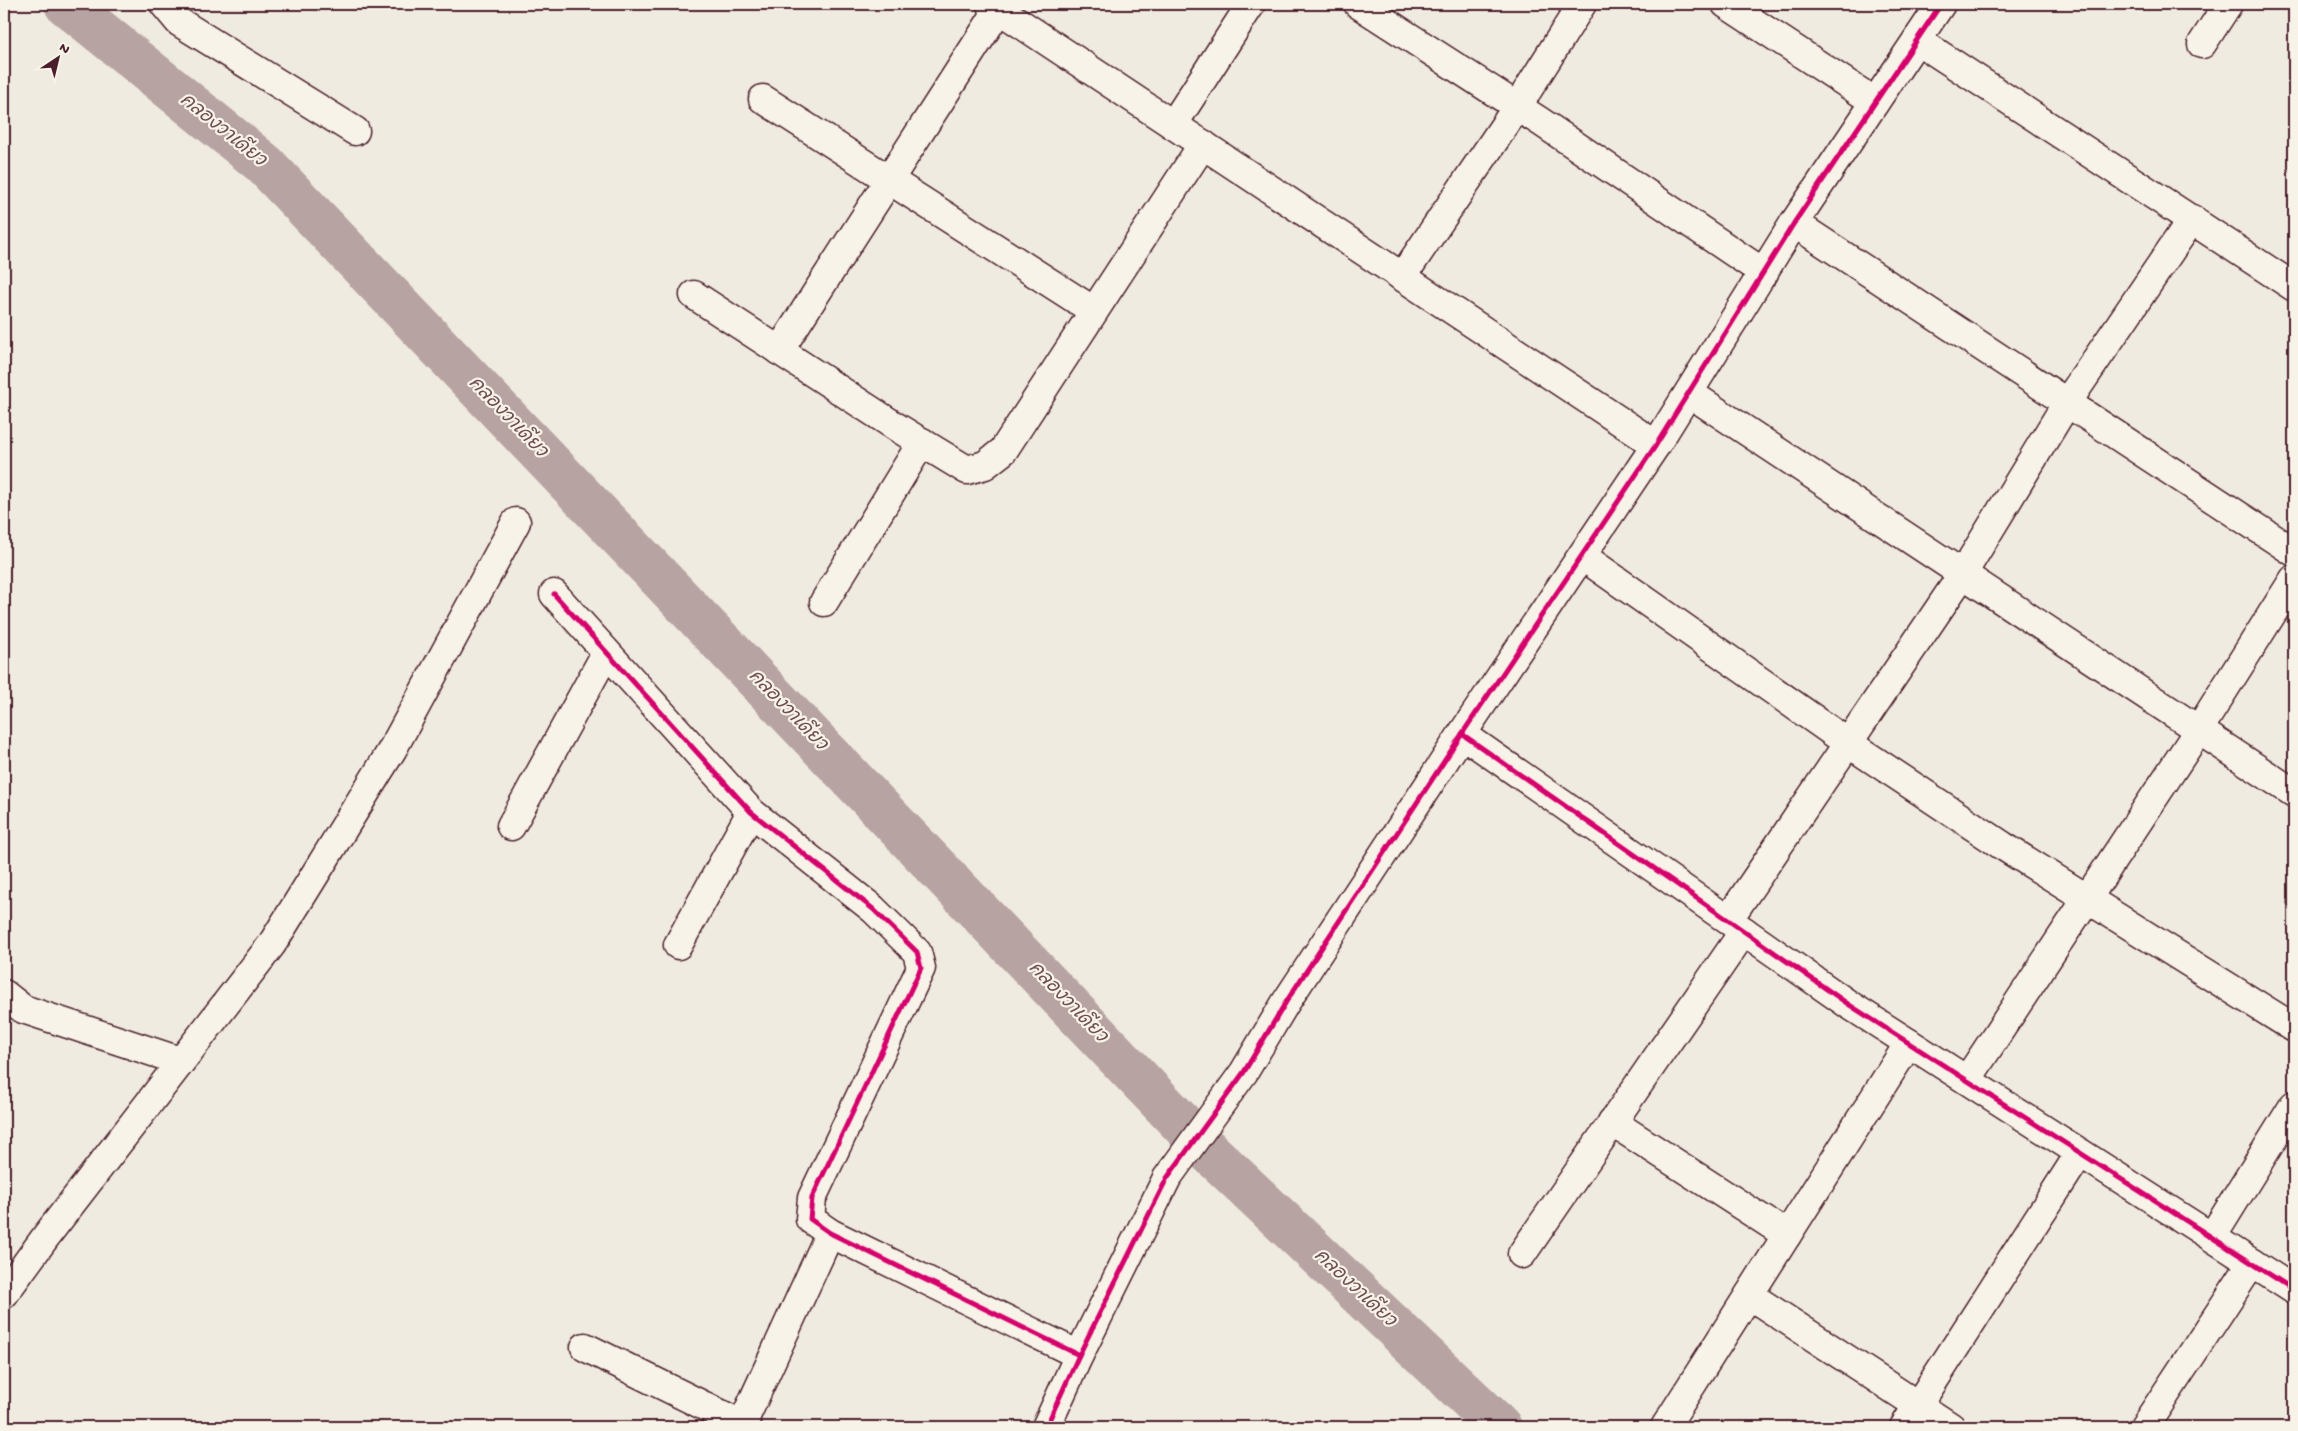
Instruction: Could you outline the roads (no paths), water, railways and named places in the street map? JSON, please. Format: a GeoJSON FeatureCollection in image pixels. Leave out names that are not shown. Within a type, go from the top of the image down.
{"type":"FeatureCollection","features":[{"type":"Feature","properties":{"kind":"street"},"geometry":{"type":"LineString","coordinates":[[164,4],[179,22],[355,132]]}},
{"type":"Feature","properties":{"kind":"street"},"geometry":{"type":"LineString","coordinates":[[1173,125],[1252,4]]}},
{"type":"Feature","properties":{"kind":"street"},"geometry":{"type":"LineString","coordinates":[[1358,4],[1517,107],[1764,273]]}},
{"type":"Feature","properties":{"kind":"street"},"geometry":{"type":"LineString","coordinates":[[1402,277],[1517,107],[1582,4]]}},
{"type":"Feature","properties":{"kind":"street"},"geometry":{"type":"LineString","coordinates":[[1726,4],[1875,102]]}},
{"type":"Feature","properties":{"kind":"street"},"geometry":{"type":"LineString","coordinates":[[1046,1427],[1079,1355],[1167,1178],[1244,1072],[1286,1002],[1462,734],[1656,445],[1794,223],[1941,4]]}},
{"type":"Feature","properties":{"kind":"street"},"geometry":{"type":"LineString","coordinates":[[2202,44],[2228,4]]}},
{"type":"Feature","properties":{"kind":"street"},"geometry":{"type":"LineString","coordinates":[[779,351],[995,6],[1656,445]]}},
{"type":"Feature","properties":{"kind":"street"},"geometry":{"type":"LineString","coordinates":[[1917,40],[2192,218],[2294,287]]}},
{"type":"Feature","properties":{"kind":"street"},"geometry":{"type":"LineString","coordinates":[[763,99],[1094,311]]}},
{"type":"Feature","properties":{"kind":"street"},"geometry":{"type":"LineString","coordinates":[[694,295],[967,470],[985,465],[1003,451],[1203,144]]}},
{"type":"Feature","properties":{"kind":"street"},"geometry":{"type":"LineString","coordinates":[[1522,1254],[1612,1122],[1848,743],[1962,575],[2068,402],[2192,218]]}},
{"type":"Feature","properties":{"kind":"street"},"geometry":{"type":"LineString","coordinates":[[1794,223],[2294,552]]}},
{"type":"Feature","properties":{"kind":"street"},"geometry":{"type":"LineString","coordinates":[[1689,393],[2294,793]]}},
{"type":"Feature","properties":{"kind":"street"},"geometry":{"type":"LineString","coordinates":[[824,602],[922,442]]}},
{"type":"Feature","properties":{"kind":"street"},"geometry":{"type":"LineString","coordinates":[[4,1294],[272,944],[392,750],[516,522]]}},
{"type":"Feature","properties":{"kind":"street"},"geometry":{"type":"LineString","coordinates":[[1582,556],[1848,743],[2086,898],[2294,1028]]}},
{"type":"Feature","properties":{"kind":"street"},"geometry":{"type":"LineString","coordinates":[[1967,1080],[2198,730],[2294,579]]}},
{"type":"Feature","properties":{"kind":"street"},"geometry":{"type":"LineString","coordinates":[[554,594],[751,812],[873,909],[917,952],[921,968],[812,1198],[810,1219],[830,1233],[1079,1355]]}},
{"type":"Feature","properties":{"kind":"street"},"geometry":{"type":"LineString","coordinates":[[511,826],[606,653]]}},
{"type":"Feature","properties":{"kind":"street"},"geometry":{"type":"LineString","coordinates":[[1462,734],[1848,1004],[2294,1290]]}},
{"type":"Feature","properties":{"kind":"street"},"geometry":{"type":"LineString","coordinates":[[678,945],[751,812]]}},
{"type":"Feature","properties":{"kind":"street"},"geometry":{"type":"LineString","coordinates":[[4,994],[23,1010],[180,1062]]}},
{"type":"Feature","properties":{"kind":"street"},"geometry":{"type":"LineString","coordinates":[[1664,1427],[1909,1043]]}},
{"type":"Feature","properties":{"kind":"street"},"geometry":{"type":"LineString","coordinates":[[2212,1237],[2294,1105]]}},
{"type":"Feature","properties":{"kind":"street"},"geometry":{"type":"LineString","coordinates":[[1612,1122],[1787,1235]]}},
{"type":"Feature","properties":{"kind":"street"},"geometry":{"type":"LineString","coordinates":[[1911,1417],[2080,1153]]}},
{"type":"Feature","properties":{"kind":"street"},"geometry":{"type":"LineString","coordinates":[[585,1347],[744,1426],[830,1233]]}},
{"type":"Feature","properties":{"kind":"street"},"geometry":{"type":"LineString","coordinates":[[2144,1427],[2252,1263]]}},
{"type":"Feature","properties":{"kind":"street"},"geometry":{"type":"LineString","coordinates":[[1749,1295],[1911,1417],[1951,1427]]}},
{"type":"Feature","properties":{"kind":"waterway","name":"คลองวาเดียว"},"geometry":{"type":"LineString","coordinates":[[66,4],[264,164],[1203,1146],[1500,1427]]}}]}
